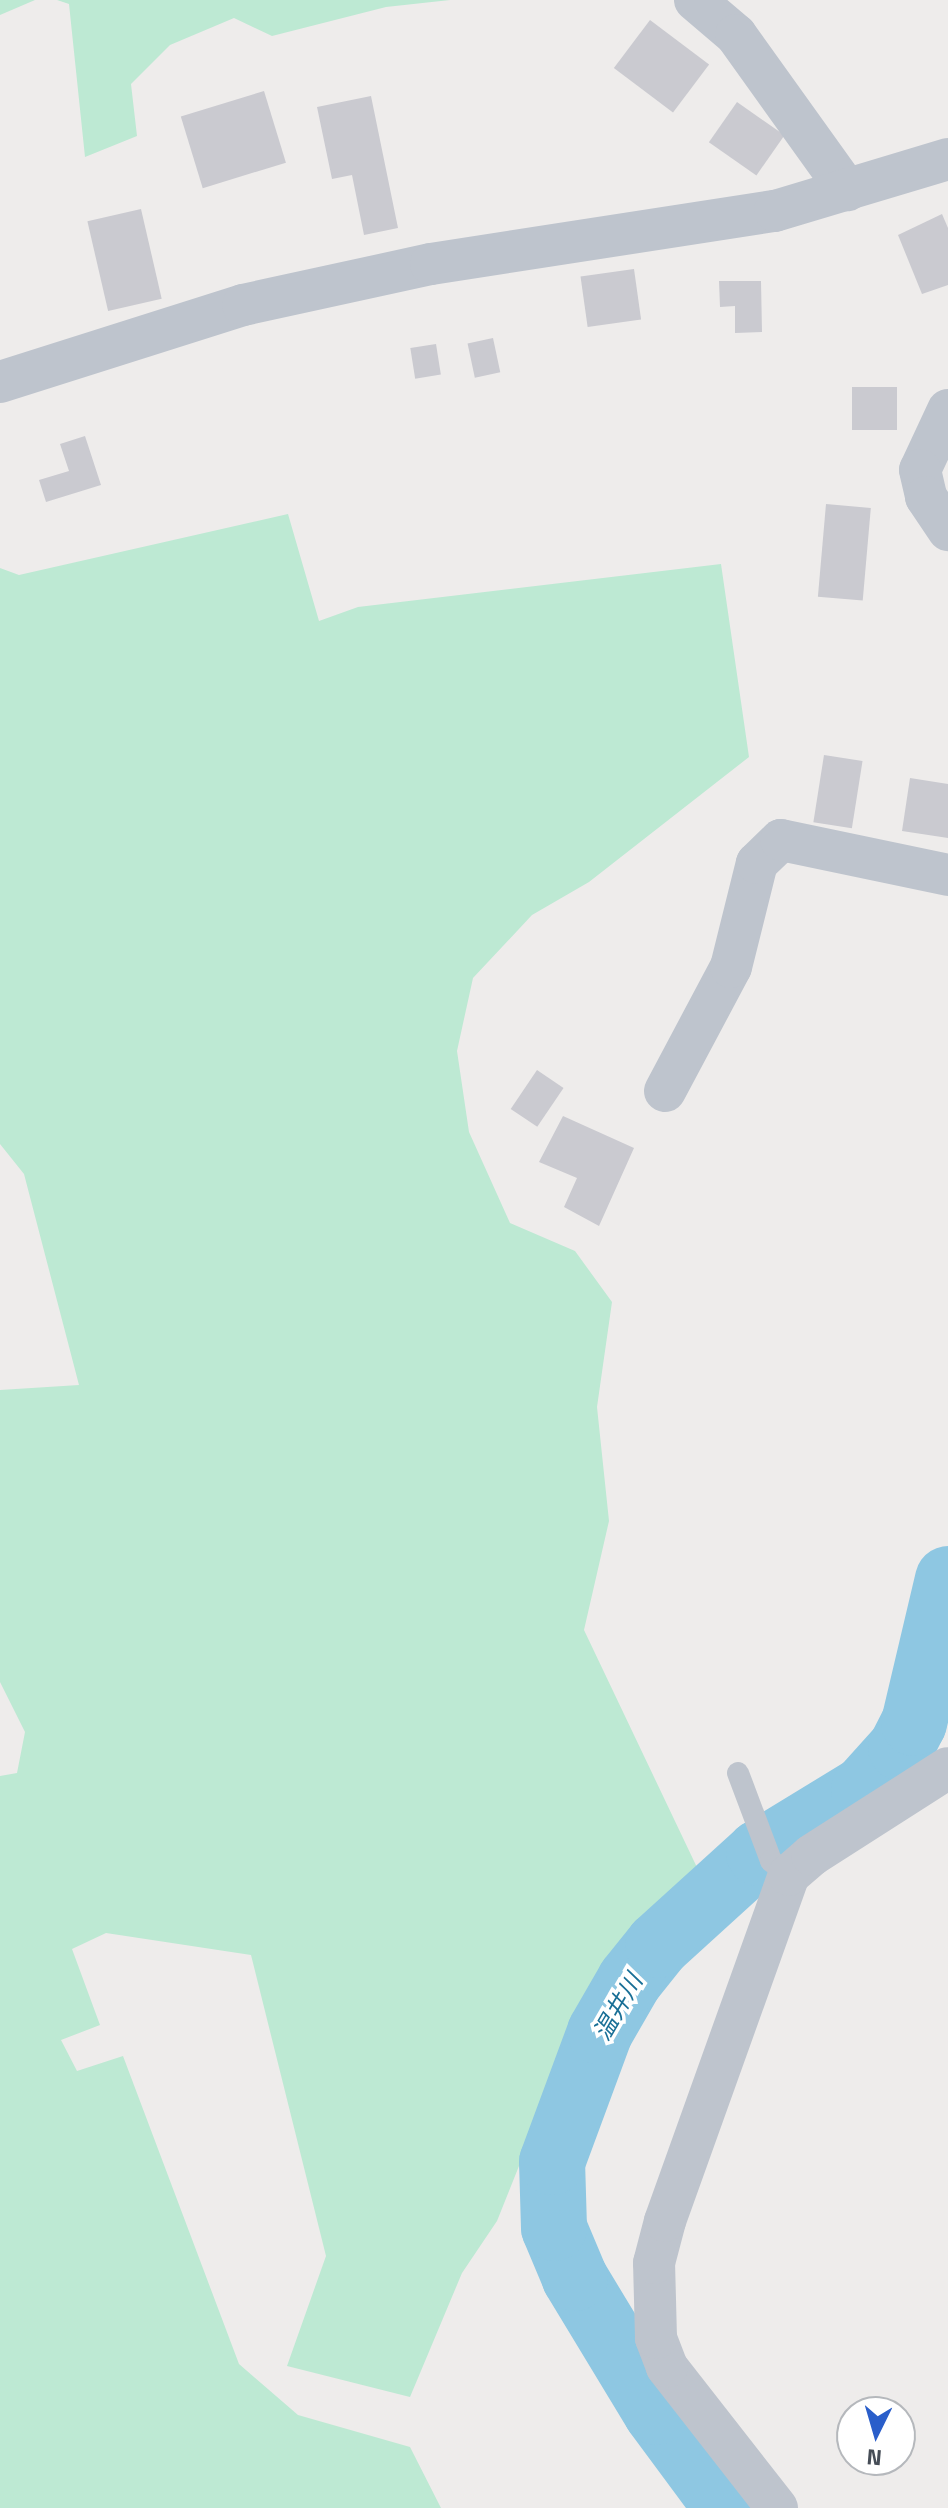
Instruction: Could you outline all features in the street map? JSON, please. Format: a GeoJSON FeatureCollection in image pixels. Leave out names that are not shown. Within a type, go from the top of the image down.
{"type":"FeatureCollection","features":[{"type":"Feature","properties":{"kind":"street"},"geometry":{"type":"LineString","coordinates":[[695,0],[736,35],[847,190]]}},
{"type":"Feature","properties":{"kind":"street"},"geometry":{"type":"LineString","coordinates":[[0,382],[243,305],[431,264],[775,211],[948,159]]}},
{"type":"Feature","properties":{"kind":"street"},"geometry":{"type":"LineString","coordinates":[[948,410],[920,470],[926,497],[948,530]]}},
{"type":"Feature","properties":{"kind":"street"},"geometry":{"type":"LineString","coordinates":[[665,1091],[731,967],[757,863],[781,840],[948,875]]}},
{"type":"Feature","properties":{"kind":"street"},"geometry":{"type":"LineString","coordinates":[[777,2508],[667,2367],[656,2338],[654,2263],[780,1868],[812,1855],[948,1768]]}},
{"type":"Feature","properties":{"kind":"lane"},"geometry":{"type":"LineString","coordinates":[[738,1773],[780,1868]]}},
{"type":"Feature","properties":{"kind":"green space"},"geometry":{"type":"Polygon","coordinates":[[[0,0],[35,0],[0,15],[0,0]]]}},
{"type":"Feature","properties":{"kind":"green space"},"geometry":{"type":"Polygon","coordinates":[[[57,0],[450,0],[386,7],[272,36],[234,18],[170,45],[131,84],[137,136],[85,157],[69,4],[57,0]]]}},
{"type":"Feature","properties":{"kind":"green space"},"geometry":{"type":"Polygon","coordinates":[[[288,514],[319,621],[358,607],[721,564],[749,757],[589,882],[532,915],[473,978],[457,1051],[469,1132],[510,1223],[575,1251],[612,1302],[597,1407],[609,1521],[584,1630],[703,1880],[645,1924],[567,2046],[497,2221],[462,2273],[410,2397],[287,2366],[326,2256],[251,1955],[106,1933],[72,1949],[100,2025],[61,2040],[77,2071],[123,2056],[239,2364],[298,2415],[410,2447],[441,2508],[0,2508],[0,1776],[17,1773],[25,1732],[0,1682],[0,1390],[79,1385],[24,1174],[0,1144],[0,568],[19,575],[288,514]]]}},
{"type":"Feature","properties":{"kind":"building"},"geometry":{"type":"Polygon","coordinates":[[[650,20],[709,65],[673,112],[614,68],[650,20]]]}},
{"type":"Feature","properties":{"kind":"building"},"geometry":{"type":"Polygon","coordinates":[[[264,91],[286,163],[203,188],[181,116],[264,91]]]}},
{"type":"Feature","properties":{"kind":"building"},"geometry":{"type":"Polygon","coordinates":[[[371,96],[398,228],[364,235],[352,175],[332,179],[317,107],[371,96]]]}},
{"type":"Feature","properties":{"kind":"building"},"geometry":{"type":"Polygon","coordinates":[[[737,102],[785,135],[756,175],[709,142],[737,102]]]}},
{"type":"Feature","properties":{"kind":"building"},"geometry":{"type":"Polygon","coordinates":[[[141,209],[162,299],[108,311],[87,221],[141,209]]]}},
{"type":"Feature","properties":{"kind":"building"},"geometry":{"type":"Polygon","coordinates":[[[942,214],[948,228],[948,285],[922,294],[898,235],[942,214]]]}},
{"type":"Feature","properties":{"kind":"building"},"geometry":{"type":"Polygon","coordinates":[[[634,269],[641,320],[588,327],[581,277],[634,269]]]}},
{"type":"Feature","properties":{"kind":"building"},"geometry":{"type":"Polygon","coordinates":[[[719,281],[761,281],[762,332],[735,333],[735,306],[720,307],[719,281]]]}},
{"type":"Feature","properties":{"kind":"building"},"geometry":{"type":"Polygon","coordinates":[[[493,338],[500,372],[475,378],[468,343],[493,338]]]}},
{"type":"Feature","properties":{"kind":"building"},"geometry":{"type":"Polygon","coordinates":[[[436,344],[441,375],[415,379],[410,348],[436,344]]]}},
{"type":"Feature","properties":{"kind":"building"},"geometry":{"type":"Polygon","coordinates":[[[852,387],[897,387],[897,430],[852,430],[852,387]]]}},
{"type":"Feature","properties":{"kind":"building"},"geometry":{"type":"Polygon","coordinates":[[[85,436],[101,485],[46,502],[39,480],[69,471],[60,444],[85,436]]]}},
{"type":"Feature","properties":{"kind":"building"},"geometry":{"type":"Polygon","coordinates":[[[826,504],[871,508],[863,601],[818,597],[826,504]]]}},
{"type":"Feature","properties":{"kind":"building"},"geometry":{"type":"Polygon","coordinates":[[[824,755],[863,761],[852,828],[813,822],[824,755]]]}},
{"type":"Feature","properties":{"kind":"building"},"geometry":{"type":"Polygon","coordinates":[[[910,778],[948,784],[948,838],[902,831],[910,778]]]}},
{"type":"Feature","properties":{"kind":"building"},"geometry":{"type":"Polygon","coordinates":[[[537,1070],[564,1088],[537,1127],[511,1109],[537,1070]]]}},
{"type":"Feature","properties":{"kind":"building"},"geometry":{"type":"Polygon","coordinates":[[[563,1116],[634,1148],[599,1226],[564,1207],[577,1178],[539,1162],[563,1116]]]}},
{"type":"Feature","properties":{"kind":"waterway","name":"温井川"},"geometry":{"type":"LineString","coordinates":[[727,2508],[656,2412],[575,2278],[554,2228],[552,2162],[600,2032],[630,1980],[658,1945],[759,1853],[864,1789],[901,1748],[914,1723],[948,1579]]}}]}
